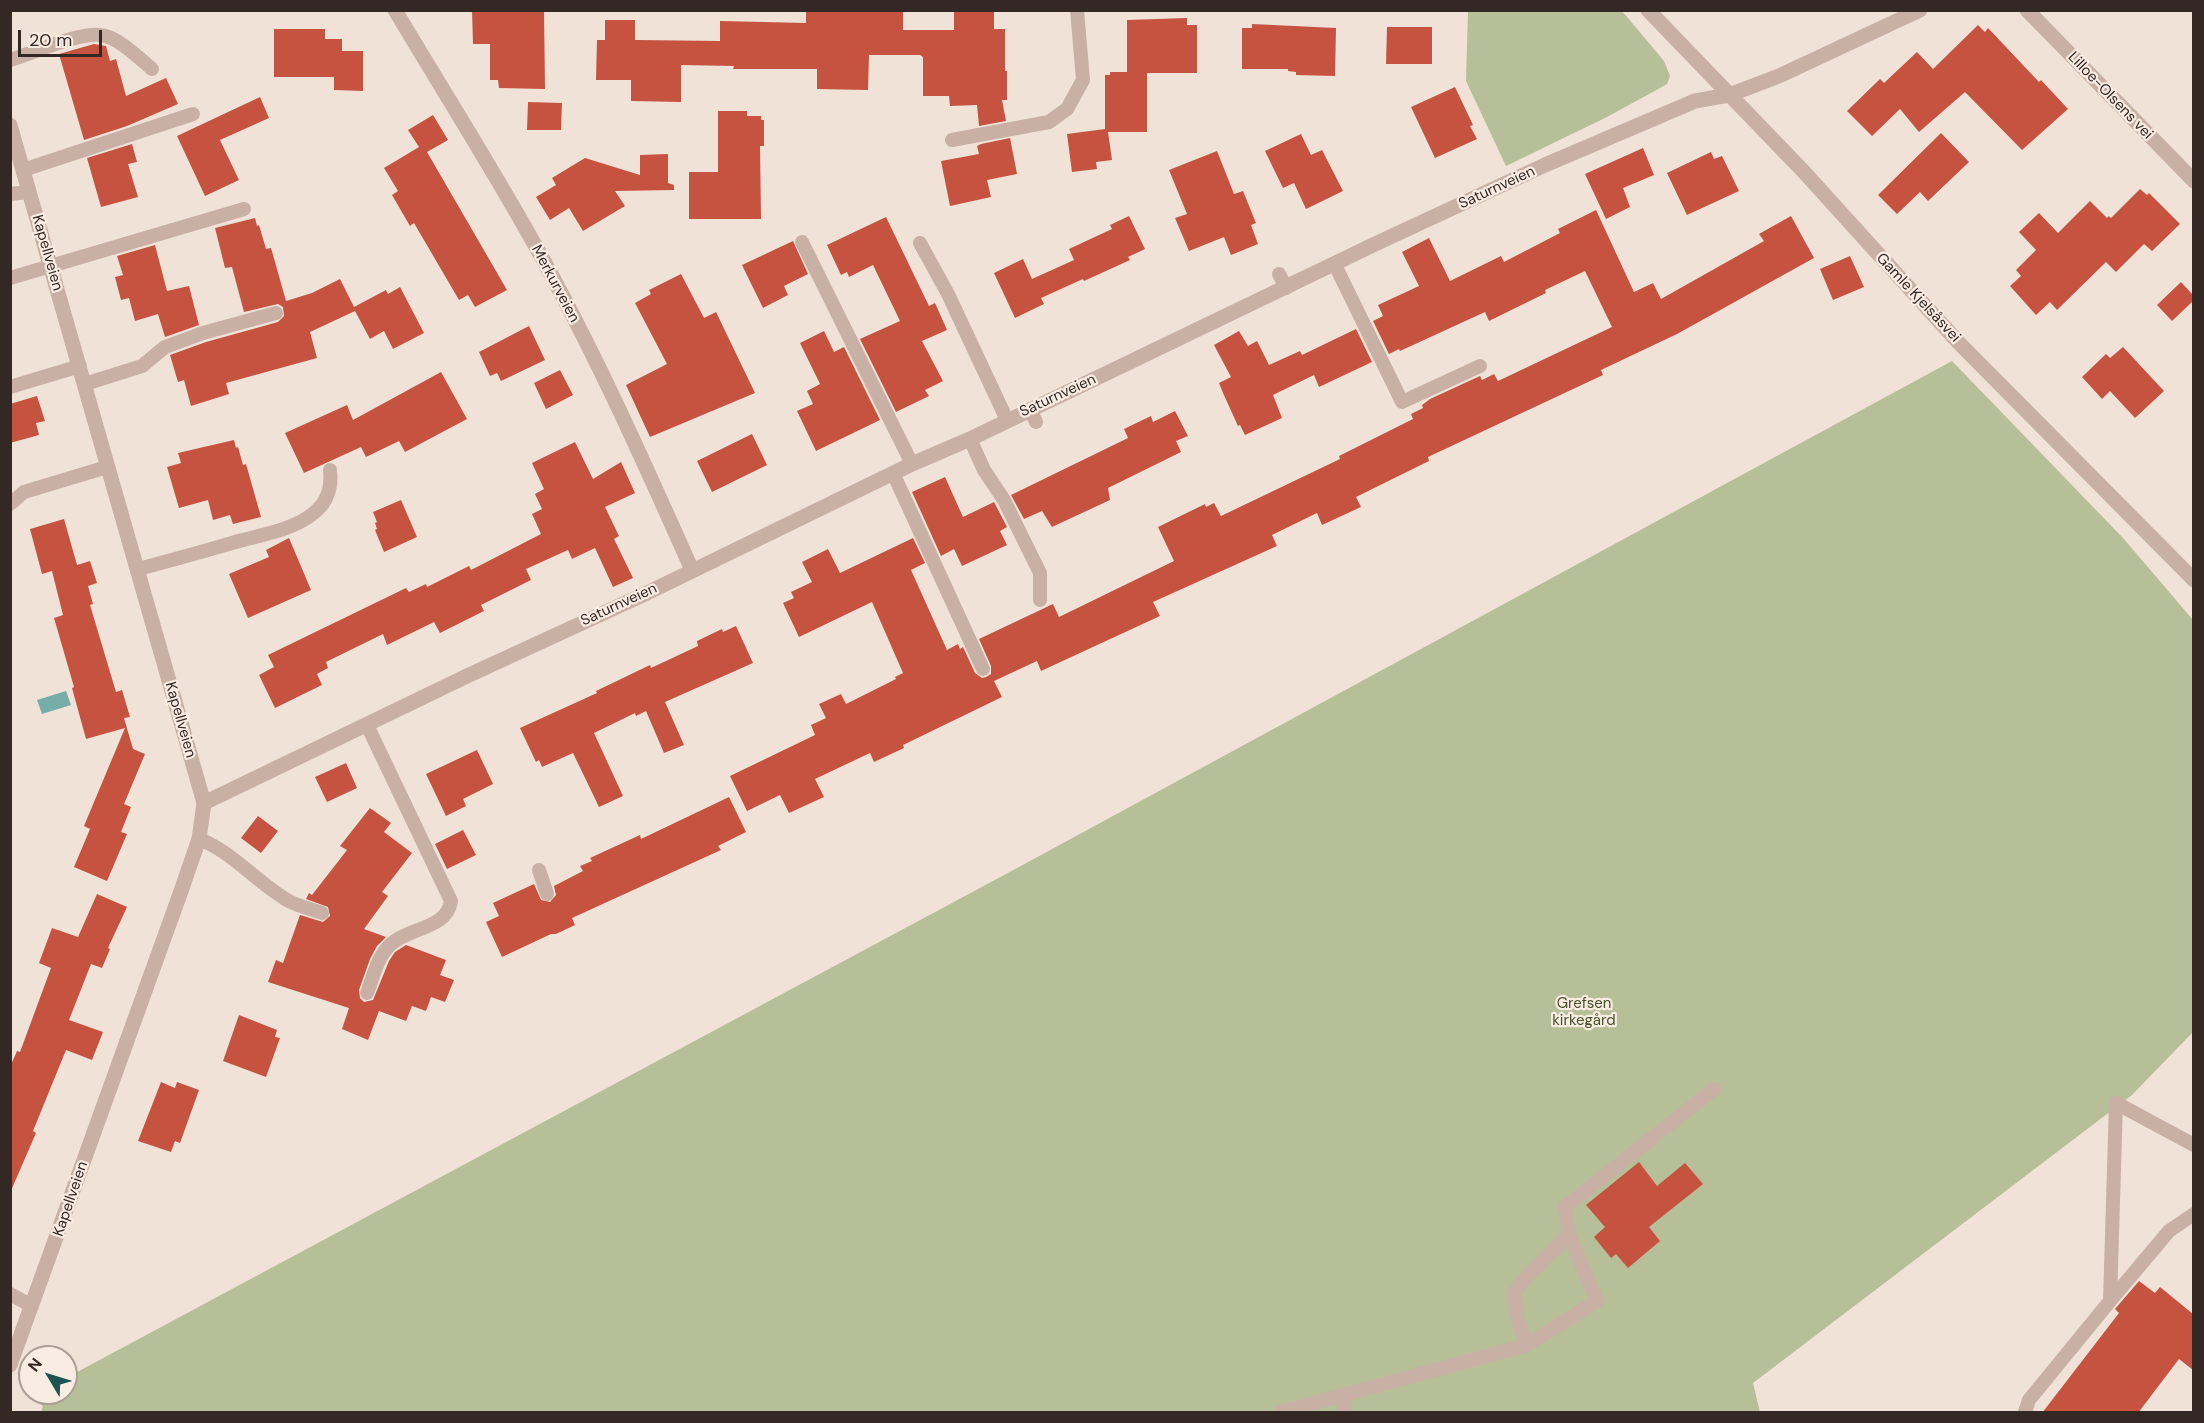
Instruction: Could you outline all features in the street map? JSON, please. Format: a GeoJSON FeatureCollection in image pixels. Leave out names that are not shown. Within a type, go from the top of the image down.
{"type":"FeatureCollection","features":[{"type":"Feature","properties":{"kind":"street","name":"Merkurveien"},"geometry":{"type":"LineString","coordinates":[[395,10],[536,246],[648,470],[692,570]]}},
{"type":"Feature","properties":{"kind":"street","name":"Gamle Kjelsåsvei"},"geometry":{"type":"LineString","coordinates":[[1648,10],[1797,164],[1958,342],[2193,580]]}},
{"type":"Feature","properties":{"kind":"street","name":"Saturnveien"},"geometry":{"type":"LineString","coordinates":[[204,803],[692,570],[718,565],[912,464],[1007,420],[1033,416],[1373,245],[1556,160],[1695,101],[1729,95],[1779,76],[1920,10]]}},
{"type":"Feature","properties":{"kind":"street","name":"Lilloe-Olsens vei"},"geometry":{"type":"LineString","coordinates":[[2027,10],[2193,182]]}},
{"type":"Feature","properties":{"kind":"street","name":"Kapellveien"},"geometry":{"type":"LineString","coordinates":[[10,125],[204,803],[198,838],[140,1006],[10,1365]]}},
{"type":"Feature","properties":{"kind":"lane"},"geometry":{"type":"LineString","coordinates":[[952,140],[1049,122],[1067,109],[1083,80],[1077,10]]}},
{"type":"Feature","properties":{"kind":"lane"},"geometry":{"type":"LineString","coordinates":[[10,60],[75,38],[102,34],[126,46],[152,69]]}},
{"type":"Feature","properties":{"kind":"lane"},"geometry":{"type":"LineString","coordinates":[[23,170],[193,114]]}},
{"type":"Feature","properties":{"kind":"lane"},"geometry":{"type":"LineString","coordinates":[[10,194],[29,192]]}},
{"type":"Feature","properties":{"kind":"lane"},"geometry":{"type":"LineString","coordinates":[[10,278],[244,209]]}},
{"type":"Feature","properties":{"kind":"lane"},"geometry":{"type":"LineString","coordinates":[[801,242],[912,464]]}},
{"type":"Feature","properties":{"kind":"lane"},"geometry":{"type":"LineString","coordinates":[[920,243],[948,294],[1007,420]]}},
{"type":"Feature","properties":{"kind":"lane"},"geometry":{"type":"LineString","coordinates":[[1335,265],[1402,402],[1480,366]]}},
{"type":"Feature","properties":{"kind":"lane"},"geometry":{"type":"LineString","coordinates":[[1279,274],[1286,288]]}},
{"type":"Feature","properties":{"kind":"lane"},"geometry":{"type":"LineString","coordinates":[[85,384],[142,366],[165,346],[276,313]]}},
{"type":"Feature","properties":{"kind":"lane"},"geometry":{"type":"LineString","coordinates":[[10,387],[80,366]]}},
{"type":"Feature","properties":{"kind":"lane"},"geometry":{"type":"LineString","coordinates":[[970,439],[984,470],[1004,500],[1040,573],[1040,600]]}},
{"type":"Feature","properties":{"kind":"lane"},"geometry":{"type":"LineString","coordinates":[[10,504],[24,492],[107,467]]}},
{"type":"Feature","properties":{"kind":"lane"},"geometry":{"type":"LineString","coordinates":[[138,569],[263,534],[305,519],[323,503],[330,490],[330,470]]}},
{"type":"Feature","properties":{"kind":"lane"},"geometry":{"type":"LineString","coordinates":[[893,474],[983,669]]}},
{"type":"Feature","properties":{"kind":"lane"},"geometry":{"type":"LineString","coordinates":[[367,993],[380,957],[388,946],[398,938],[445,917],[450,909],[451,900],[368,725]]}},
{"type":"Feature","properties":{"kind":"lane"},"geometry":{"type":"LineString","coordinates":[[198,838],[214,844],[288,901],[322,913]]}},
{"type":"Feature","properties":{"kind":"lane"},"geometry":{"type":"LineString","coordinates":[[539,870],[548,894]]}},
{"type":"Feature","properties":{"kind":"lane"},"geometry":{"type":"LineString","coordinates":[[1281,1413],[1527,1345],[1597,1300],[1569,1235],[1565,1207],[1714,1089]]}},
{"type":"Feature","properties":{"kind":"lane"},"geometry":{"type":"LineString","coordinates":[[2110,1301],[2116,1103],[2193,1145]]}},
{"type":"Feature","properties":{"kind":"lane"},"geometry":{"type":"LineString","coordinates":[[2025,1413],[2029,1401],[2169,1231],[2193,1214]]}},
{"type":"Feature","properties":{"kind":"lane"},"geometry":{"type":"LineString","coordinates":[[1527,1345],[1518,1320],[1514,1293],[1528,1275],[1569,1235]]}},
{"type":"Feature","properties":{"kind":"lane"},"geometry":{"type":"LineString","coordinates":[[10,1294],[32,1306]]}},
{"type":"Feature","properties":{"kind":"lane"},"geometry":{"type":"LineString","coordinates":[[1343,1395],[1345,1413]]}},
{"type":"Feature","properties":{"kind":"green space"},"geometry":{"type":"Polygon","coordinates":[[[1468,10],[1622,11],[1664,61],[1670,76],[1667,84],[1660,88],[1607,117],[1506,166],[1466,81],[1468,10]]]}},
{"type":"Feature","properties":{"kind":"green space","name":"Grefsen kirkegård"},"geometry":{"type":"Polygon","coordinates":[[[1952,361],[2124,539],[2193,620],[2193,1032],[2132,1095],[1753,1383],[1760,1412],[41,1412],[42,1405],[78,1405],[78,1372],[1006,874],[1952,361]]]}},
{"type":"Feature","properties":{"kind":"water"},"geometry":{"type":"Polygon","coordinates":[[[66,691],[71,705],[42,714],[37,700],[66,691]]]}},
{"type":"Feature","properties":{"kind":"building"},"geometry":{"type":"Polygon","coordinates":[[[472,10],[544,10],[545,89],[499,88],[498,80],[490,80],[490,44],[473,44],[472,10]]]}},
{"type":"Feature","properties":{"kind":"building"},"geometry":{"type":"Polygon","coordinates":[[[806,10],[903,10],[903,30],[954,30],[954,10],[994,10],[994,29],[1005,29],[1007,100],[1002,100],[1006,121],[979,126],[977,105],[950,106],[949,96],[923,96],[923,57],[920,55],[869,55],[868,90],[817,89],[817,69],[733,69],[734,66],[681,65],[681,102],[631,101],[631,80],[596,80],[597,40],[605,40],[605,20],[635,20],[635,40],[720,41],[720,21],[806,23],[806,10]]]}},
{"type":"Feature","properties":{"kind":"building"},"geometry":{"type":"Polygon","coordinates":[[[1187,18],[1187,25],[1197,25],[1197,73],[1147,73],[1147,132],[1108,132],[1112,160],[1096,162],[1097,169],[1072,172],[1067,134],[1105,129],[1105,75],[1110,75],[1110,72],[1127,72],[1127,20],[1187,18]]]}},
{"type":"Feature","properties":{"kind":"building"},"geometry":{"type":"Polygon","coordinates":[[[1252,24],[1336,28],[1335,76],[1296,75],[1296,72],[1288,71],[1288,69],[1242,69],[1242,28],[1252,28],[1252,24]]]}},
{"type":"Feature","properties":{"kind":"building"},"geometry":{"type":"Polygon","coordinates":[[[1978,25],[1985,32],[1988,28],[2068,109],[2022,150],[1965,92],[1919,132],[1900,109],[1872,136],[1847,111],[1880,79],[1884,83],[1917,52],[1933,69],[1978,25]]]}},
{"type":"Feature","properties":{"kind":"building"},"geometry":{"type":"Polygon","coordinates":[[[1387,27],[1432,27],[1432,64],[1386,64],[1387,27]]]}},
{"type":"Feature","properties":{"kind":"building"},"geometry":{"type":"Polygon","coordinates":[[[274,29],[325,29],[325,39],[342,39],[342,51],[363,51],[363,91],[334,90],[334,77],[274,77],[274,29]]]}},
{"type":"Feature","properties":{"kind":"building"},"geometry":{"type":"Polygon","coordinates":[[[94,44],[106,46],[110,61],[116,59],[126,96],[166,78],[178,104],[127,126],[84,140],[59,54],[94,44]]]}},
{"type":"Feature","properties":{"kind":"building"},"geometry":{"type":"Polygon","coordinates":[[[1455,87],[1477,139],[1435,158],[1411,107],[1455,87]]]}},
{"type":"Feature","properties":{"kind":"building"},"geometry":{"type":"Polygon","coordinates":[[[260,97],[269,118],[220,140],[239,180],[205,196],[177,136],[260,97]]]}},
{"type":"Feature","properties":{"kind":"building"},"geometry":{"type":"Polygon","coordinates":[[[528,102],[562,103],[561,130],[527,130],[528,102]]]}},
{"type":"Feature","properties":{"kind":"building"},"geometry":{"type":"Polygon","coordinates":[[[718,111],[747,111],[747,116],[761,116],[761,120],[764,120],[764,146],[760,146],[761,219],[689,219],[689,172],[718,172],[718,111]]]}},
{"type":"Feature","properties":{"kind":"building"},"geometry":{"type":"Polygon","coordinates":[[[433,115],[448,140],[427,152],[507,290],[475,307],[468,295],[459,300],[414,223],[410,226],[392,195],[398,191],[384,168],[419,147],[408,130],[433,115]]]}},
{"type":"Feature","properties":{"kind":"building"},"geometry":{"type":"Polygon","coordinates":[[[1941,133],[1969,162],[1928,201],[1920,192],[1897,214],[1878,195],[1941,133]]]}},
{"type":"Feature","properties":{"kind":"building"},"geometry":{"type":"Polygon","coordinates":[[[1301,134],[1311,155],[1322,150],[1343,191],[1306,209],[1294,183],[1283,188],[1265,151],[1301,134]]]}},
{"type":"Feature","properties":{"kind":"building"},"geometry":{"type":"Polygon","coordinates":[[[1010,138],[1017,174],[987,180],[991,197],[950,206],[941,161],[979,154],[977,146],[1010,138]]]}},
{"type":"Feature","properties":{"kind":"building"},"geometry":{"type":"Polygon","coordinates":[[[132,144],[137,162],[128,164],[138,197],[101,207],[87,158],[132,144]]]}},
{"type":"Feature","properties":{"kind":"building"},"geometry":{"type":"Polygon","coordinates":[[[1643,148],[1654,175],[1623,188],[1630,207],[1606,219],[1585,174],[1643,148]]]}},
{"type":"Feature","properties":{"kind":"building"},"geometry":{"type":"Polygon","coordinates":[[[1217,151],[1234,194],[1243,191],[1256,223],[1251,225],[1258,244],[1231,255],[1224,237],[1189,251],[1175,218],[1187,214],[1169,170],[1217,151]]]}},
{"type":"Feature","properties":{"kind":"building"},"geometry":{"type":"Polygon","coordinates":[[[1711,152],[1714,159],[1722,156],[1739,191],[1687,215],[1667,173],[1711,152]]]}},
{"type":"Feature","properties":{"kind":"building"},"geometry":{"type":"Polygon","coordinates":[[[668,154],[668,183],[674,185],[674,190],[615,191],[625,206],[583,231],[569,208],[550,220],[536,197],[556,185],[552,178],[585,158],[640,175],[640,155],[668,154]]]}},
{"type":"Feature","properties":{"kind":"building"},"geometry":{"type":"Polygon","coordinates":[[[2140,189],[2147,195],[2149,193],[2180,224],[2152,251],[2144,244],[2116,272],[2106,262],[2057,310],[2050,302],[2036,315],[2010,286],[2021,276],[2016,270],[2036,250],[2019,232],[2039,213],[2058,233],[2090,201],[2107,218],[2109,216],[2111,218],[2140,189]]]}},
{"type":"Feature","properties":{"kind":"building"},"geometry":{"type":"Polygon","coordinates":[[[1596,210],[1634,292],[1653,283],[1661,299],[1764,241],[1759,234],[1791,216],[1814,258],[1677,334],[1601,370],[1603,375],[1428,457],[1429,461],[1356,497],[1361,507],[1322,525],[1317,513],[1272,535],[1277,546],[1153,602],[1160,616],[1041,671],[1037,661],[994,681],[1002,697],[903,745],[904,748],[874,762],[870,753],[815,779],[824,797],[789,813],[780,795],[747,811],[730,776],[815,735],[811,725],[826,718],[819,704],[841,694],[846,704],[896,679],[895,677],[903,673],[872,602],[799,637],[783,603],[794,598],[791,592],[812,582],[802,562],[828,549],[840,573],[913,538],[925,563],[911,570],[947,650],[958,644],[960,649],[963,647],[975,673],[982,678],[986,677],[991,674],[991,666],[979,639],[1053,604],[1059,617],[1174,561],[1158,527],[1205,504],[1206,507],[1214,503],[1221,516],[1340,459],[1339,456],[1413,419],[1411,414],[1423,408],[1422,405],[1430,399],[1480,376],[1482,380],[1494,374],[1498,381],[1612,327],[1585,271],[1489,321],[1485,312],[1389,354],[1373,321],[1383,316],[1378,305],[1419,286],[1402,252],[1429,238],[1450,281],[1501,256],[1504,262],[1560,233],[1558,229],[1596,210]]]}},
{"type":"Feature","properties":{"kind":"building"},"geometry":{"type":"Polygon","coordinates":[[[1129,216],[1145,249],[1128,257],[1130,260],[1041,298],[1044,304],[1015,318],[994,273],[1023,259],[1032,279],[1074,260],[1069,249],[1112,229],[1110,225],[1129,216]]]}},
{"type":"Feature","properties":{"kind":"building"},"geometry":{"type":"Polygon","coordinates":[[[886,217],[929,306],[935,303],[947,330],[922,341],[943,381],[925,390],[929,396],[896,412],[860,339],[900,321],[873,265],[849,277],[847,272],[841,275],[827,245],[886,217]]]}},
{"type":"Feature","properties":{"kind":"building"},"geometry":{"type":"Polygon","coordinates":[[[255,218],[266,249],[271,248],[286,301],[312,293],[340,279],[354,307],[386,290],[388,294],[400,287],[424,333],[393,349],[384,331],[370,339],[355,311],[310,332],[317,358],[226,383],[229,394],[191,406],[184,380],[178,382],[170,355],[206,342],[278,322],[284,316],[283,307],[278,304],[244,312],[232,267],[225,268],[215,228],[255,218]]]}},
{"type":"Feature","properties":{"kind":"building"},"geometry":{"type":"Polygon","coordinates":[[[793,241],[808,274],[784,286],[788,295],[763,308],[742,265],[793,241]]]}},
{"type":"Feature","properties":{"kind":"building"},"geometry":{"type":"Polygon","coordinates":[[[155,245],[167,291],[189,286],[199,325],[165,337],[158,314],[135,321],[129,298],[121,300],[115,277],[123,275],[117,256],[155,245]]]}},
{"type":"Feature","properties":{"kind":"building"},"geometry":{"type":"Polygon","coordinates":[[[1850,256],[1864,287],[1833,300],[1820,269],[1850,256]]]}},
{"type":"Feature","properties":{"kind":"building"},"geometry":{"type":"Polygon","coordinates":[[[681,274],[704,318],[716,312],[755,393],[650,437],[626,385],[667,364],[635,303],[651,294],[649,290],[681,274]]]}},
{"type":"Feature","properties":{"kind":"building"},"geometry":{"type":"Polygon","coordinates":[[[2181,282],[2193,295],[2193,301],[2172,321],[2157,305],[2181,282]]]}},
{"type":"Feature","properties":{"kind":"building"},"geometry":{"type":"Polygon","coordinates":[[[529,326],[545,360],[501,381],[497,373],[490,376],[479,352],[529,326]]]}},
{"type":"Feature","properties":{"kind":"building"},"geometry":{"type":"Polygon","coordinates":[[[1356,329],[1372,362],[1319,387],[1314,375],[1273,395],[1282,418],[1245,435],[1240,425],[1238,426],[1219,383],[1231,377],[1214,345],[1239,331],[1248,346],[1257,341],[1269,365],[1300,351],[1302,355],[1356,329]]]}},
{"type":"Feature","properties":{"kind":"building"},"geometry":{"type":"Polygon","coordinates":[[[824,331],[834,352],[844,347],[880,420],[816,451],[797,411],[813,404],[807,391],[820,384],[800,343],[824,331]]]}},
{"type":"Feature","properties":{"kind":"building"},"geometry":{"type":"Polygon","coordinates":[[[2123,347],[2164,391],[2135,418],[2110,391],[2102,399],[2082,377],[2106,354],[2110,358],[2123,347]]]}},
{"type":"Feature","properties":{"kind":"building"},"geometry":{"type":"Polygon","coordinates":[[[560,370],[573,395],[546,409],[534,383],[560,370]]]}},
{"type":"Feature","properties":{"kind":"building"},"geometry":{"type":"Polygon","coordinates":[[[441,372],[467,419],[405,452],[399,441],[366,457],[361,447],[304,473],[285,433],[347,405],[353,420],[441,372]]]}},
{"type":"Feature","properties":{"kind":"building"},"geometry":{"type":"Polygon","coordinates":[[[37,396],[45,421],[36,423],[39,435],[10,443],[10,404],[37,396]]]}},
{"type":"Feature","properties":{"kind":"building"},"geometry":{"type":"Polygon","coordinates":[[[1175,411],[1188,436],[1176,441],[1181,452],[1108,488],[1110,500],[1052,527],[1042,511],[1024,519],[1011,495],[1128,438],[1124,429],[1151,416],[1153,422],[1175,411]]]}},
{"type":"Feature","properties":{"kind":"building"},"geometry":{"type":"Polygon","coordinates":[[[752,434],[767,465],[712,492],[697,461],[752,434]]]}},
{"type":"Feature","properties":{"kind":"building"},"geometry":{"type":"Polygon","coordinates":[[[234,440],[243,465],[246,464],[261,517],[233,524],[230,515],[213,520],[208,500],[179,508],[167,467],[181,463],[178,453],[234,440]]]}},
{"type":"Feature","properties":{"kind":"building"},"geometry":{"type":"Polygon","coordinates":[[[575,442],[593,479],[621,462],[635,493],[605,507],[619,536],[614,539],[633,578],[613,587],[595,548],[572,559],[568,550],[526,569],[531,580],[481,605],[484,611],[440,633],[434,622],[387,645],[383,634],[326,662],[328,668],[317,674],[322,685],[275,708],[259,675],[274,667],[268,655],[406,588],[409,592],[426,584],[427,587],[469,566],[471,570],[541,534],[532,514],[542,509],[535,494],[544,489],[532,463],[575,442]]]}},
{"type":"Feature","properties":{"kind":"building"},"geometry":{"type":"Polygon","coordinates":[[[945,477],[963,517],[994,502],[1007,527],[1000,531],[1007,545],[962,566],[954,549],[941,556],[912,492],[945,477]]]}},
{"type":"Feature","properties":{"kind":"building"},"geometry":{"type":"Polygon","coordinates":[[[401,500],[417,537],[384,552],[375,530],[377,522],[373,512],[401,500]]]}},
{"type":"Feature","properties":{"kind":"building"},"geometry":{"type":"Polygon","coordinates":[[[64,519],[77,565],[90,561],[97,583],[88,586],[93,604],[90,605],[116,692],[122,690],[130,717],[124,718],[133,749],[145,754],[124,804],[131,807],[121,832],[127,834],[107,881],[74,867],[90,829],[84,826],[125,728],[86,739],[54,618],[63,615],[52,571],[42,574],[30,529],[64,519]]]}},
{"type":"Feature","properties":{"kind":"building"},"geometry":{"type":"Polygon","coordinates":[[[289,538],[311,590],[248,618],[229,574],[269,557],[266,550],[289,538]]]}},
{"type":"Feature","properties":{"kind":"building"},"geometry":{"type":"Polygon","coordinates":[[[736,626],[753,663],[665,702],[684,745],[664,753],[646,711],[636,716],[635,713],[594,733],[623,796],[599,807],[573,753],[542,767],[539,760],[536,762],[520,728],[597,693],[596,691],[650,665],[651,668],[698,646],[697,641],[722,629],[723,632],[736,626]]]}},
{"type":"Feature","properties":{"kind":"building"},"geometry":{"type":"Polygon","coordinates":[[[477,750],[493,784],[463,799],[466,806],[446,816],[426,774],[477,750]]]}},
{"type":"Feature","properties":{"kind":"building"},"geometry":{"type":"Polygon","coordinates":[[[346,763],[357,788],[327,802],[315,777],[346,763]]]}},
{"type":"Feature","properties":{"kind":"building"},"geometry":{"type":"Polygon","coordinates":[[[729,797],[746,832],[718,846],[721,850],[572,918],[575,925],[502,957],[486,922],[499,916],[493,903],[534,884],[541,900],[550,902],[556,895],[554,886],[583,871],[580,866],[592,861],[590,858],[640,835],[641,839],[729,797]]]}},
{"type":"Feature","properties":{"kind":"building"},"geometry":{"type":"Polygon","coordinates":[[[370,808],[391,823],[384,832],[412,853],[382,892],[388,896],[364,929],[386,937],[377,946],[370,959],[359,990],[360,998],[364,1002],[373,1000],[389,961],[395,952],[406,945],[446,960],[440,975],[454,980],[445,1002],[431,997],[426,1011],[412,1006],[406,1021],[379,1011],[368,1040],[342,1029],[349,1008],[268,982],[276,960],[283,963],[300,915],[323,922],[330,916],[328,907],[306,899],[309,893],[312,895],[347,850],[340,846],[370,808]]]}},
{"type":"Feature","properties":{"kind":"building"},"geometry":{"type":"Polygon","coordinates":[[[258,816],[278,831],[261,853],[241,838],[258,816]]]}},
{"type":"Feature","properties":{"kind":"building"},"geometry":{"type":"Polygon","coordinates":[[[463,830],[476,855],[447,869],[435,844],[463,830]]]}},
{"type":"Feature","properties":{"kind":"building"},"geometry":{"type":"Polygon","coordinates":[[[97,894],[127,907],[108,948],[110,949],[102,968],[91,964],[69,1020],[103,1032],[92,1060],[66,1050],[33,1131],[36,1133],[10,1193],[10,1067],[17,1051],[20,1052],[51,968],[39,963],[52,928],[78,937],[97,894]]]}},
{"type":"Feature","properties":{"kind":"building"},"geometry":{"type":"Polygon","coordinates":[[[239,1015],[277,1030],[275,1037],[280,1038],[266,1077],[223,1061],[239,1015]]]}},
{"type":"Feature","properties":{"kind":"building"},"geometry":{"type":"Polygon","coordinates":[[[161,1082],[175,1088],[177,1082],[199,1090],[180,1143],[175,1141],[171,1152],[138,1141],[161,1082]]]}},
{"type":"Feature","properties":{"kind":"building"},"geometry":{"type":"Polygon","coordinates":[[[1639,1162],[1657,1186],[1685,1163],[1703,1184],[1649,1227],[1660,1241],[1628,1268],[1616,1254],[1611,1258],[1594,1237],[1605,1227],[1586,1205],[1639,1162]]]}},
{"type":"Feature","properties":{"kind":"building"},"geometry":{"type":"Polygon","coordinates":[[[2139,1281],[2155,1293],[2160,1287],[2193,1314],[2193,1370],[2179,1359],[2138,1413],[2042,1413],[2119,1313],[2115,1309],[2139,1281]]]}}]}
